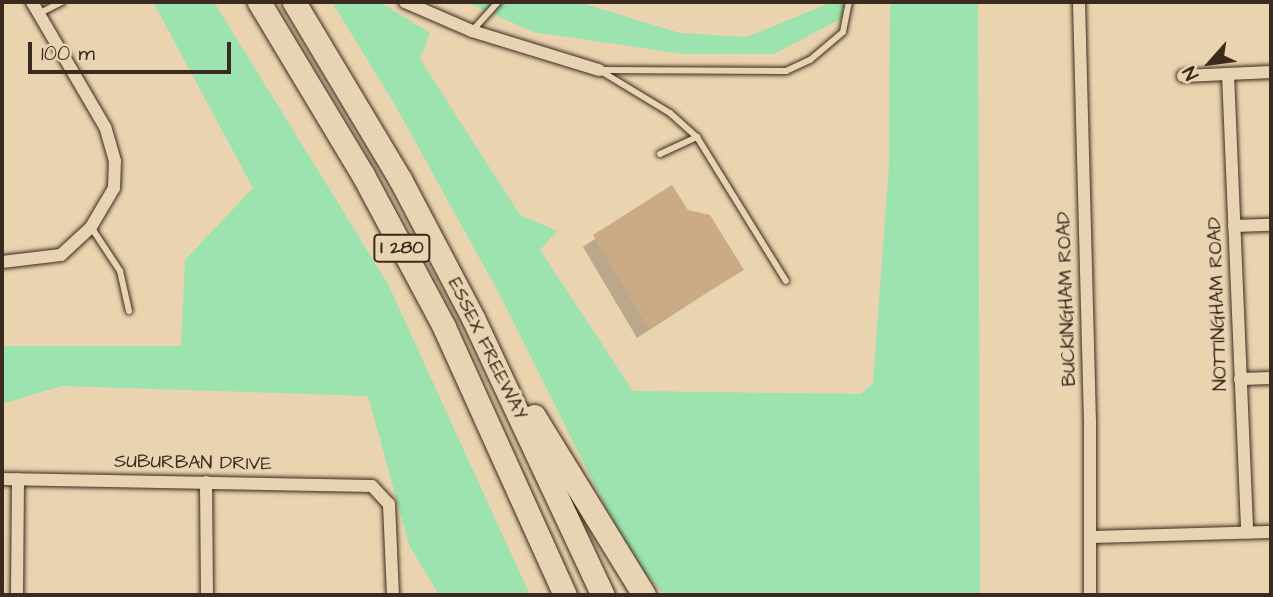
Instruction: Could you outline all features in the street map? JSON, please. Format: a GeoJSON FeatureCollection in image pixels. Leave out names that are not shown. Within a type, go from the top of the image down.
{"type":"FeatureCollection","features":[{"type":"Feature","properties":{"kind":"highway","name":"ESSEX FREEWAY"},"geometry":{"type":"LineString","coordinates":[[259,2],[363,175],[444,327],[565,595]]}},
{"type":"Feature","properties":{"kind":"highway","name":"ESSEX FREEWAY"},"geometry":{"type":"LineString","coordinates":[[294,2],[394,168],[473,318],[603,595]]}},
{"type":"Feature","properties":{"kind":"highway"},"geometry":{"type":"LineString","coordinates":[[473,318],[645,595]]}},
{"type":"Feature","properties":{"kind":"street"},"geometry":{"type":"LineString","coordinates":[[2,262],[61,255],[91,227],[114,188],[115,161],[105,127],[32,2]]}},
{"type":"Feature","properties":{"kind":"street"},"geometry":{"type":"LineString","coordinates":[[405,2],[472,32],[599,70]]}},
{"type":"Feature","properties":{"kind":"street","name":"BUCKINGHAM ROAD"},"geometry":{"type":"LineString","coordinates":[[1079,2],[1090,595]]}},
{"type":"Feature","properties":{"kind":"street"},"geometry":{"type":"LineString","coordinates":[[1183,75],[1271,72]]}},
{"type":"Feature","properties":{"kind":"street","name":"NOTTINGHAM ROAD"},"geometry":{"type":"LineString","coordinates":[[1228,74],[1247,533]]}},
{"type":"Feature","properties":{"kind":"street"},"geometry":{"type":"LineString","coordinates":[[1234,226],[1271,225]]}},
{"type":"Feature","properties":{"kind":"street"},"geometry":{"type":"LineString","coordinates":[[1240,379],[1271,378]]}},
{"type":"Feature","properties":{"kind":"street","name":"SUBURBAN DRIVE"},"geometry":{"type":"LineString","coordinates":[[2,479],[357,485],[381,493],[389,504],[393,595]]}},
{"type":"Feature","properties":{"kind":"street"},"geometry":{"type":"LineString","coordinates":[[17,595],[18,479]]}},
{"type":"Feature","properties":{"kind":"street"},"geometry":{"type":"LineString","coordinates":[[206,482],[207,595]]}},
{"type":"Feature","properties":{"kind":"street"},"geometry":{"type":"LineString","coordinates":[[1090,537],[1271,532]]}},
{"type":"Feature","properties":{"kind":"lane"},"geometry":{"type":"LineString","coordinates":[[40,13],[62,2]]}},
{"type":"Feature","properties":{"kind":"lane"},"geometry":{"type":"LineString","coordinates":[[472,32],[498,2]]}},
{"type":"Feature","properties":{"kind":"lane"},"geometry":{"type":"LineString","coordinates":[[599,70],[786,71],[810,60],[843,32],[849,2]]}},
{"type":"Feature","properties":{"kind":"lane"},"geometry":{"type":"LineString","coordinates":[[599,70],[670,113],[697,137],[786,282]]}},
{"type":"Feature","properties":{"kind":"lane"},"geometry":{"type":"LineString","coordinates":[[660,155],[697,137]]}},
{"type":"Feature","properties":{"kind":"lane"},"geometry":{"type":"LineString","coordinates":[[91,227],[120,271],[129,311]]}},
{"type":"Feature","properties":{"kind":"green space"},"geometry":{"type":"Polygon","coordinates":[[[153,2],[214,2],[388,284],[530,595],[439,595],[409,545],[368,396],[62,386],[2,404],[2,346],[181,346],[185,260],[253,188],[153,2]]]}},
{"type":"Feature","properties":{"kind":"green space"},"geometry":{"type":"Polygon","coordinates":[[[332,2],[380,2],[430,33],[420,59],[520,215],[557,231],[540,250],[633,391],[861,394],[873,383],[889,164],[890,2],[978,2],[980,595],[665,595],[642,570],[606,508],[501,297],[395,105],[332,2]]]}},
{"type":"Feature","properties":{"kind":"green space"},"geometry":{"type":"Polygon","coordinates":[[[466,2],[578,2],[680,33],[747,37],[832,2],[846,2],[844,17],[774,54],[684,54],[533,32],[466,2]]]}},
{"type":"Feature","properties":{"kind":"building"},"geometry":{"type":"Polygon","coordinates":[[[672,185],[688,210],[710,215],[744,270],[648,328],[593,235],[672,185]]]}}]}
